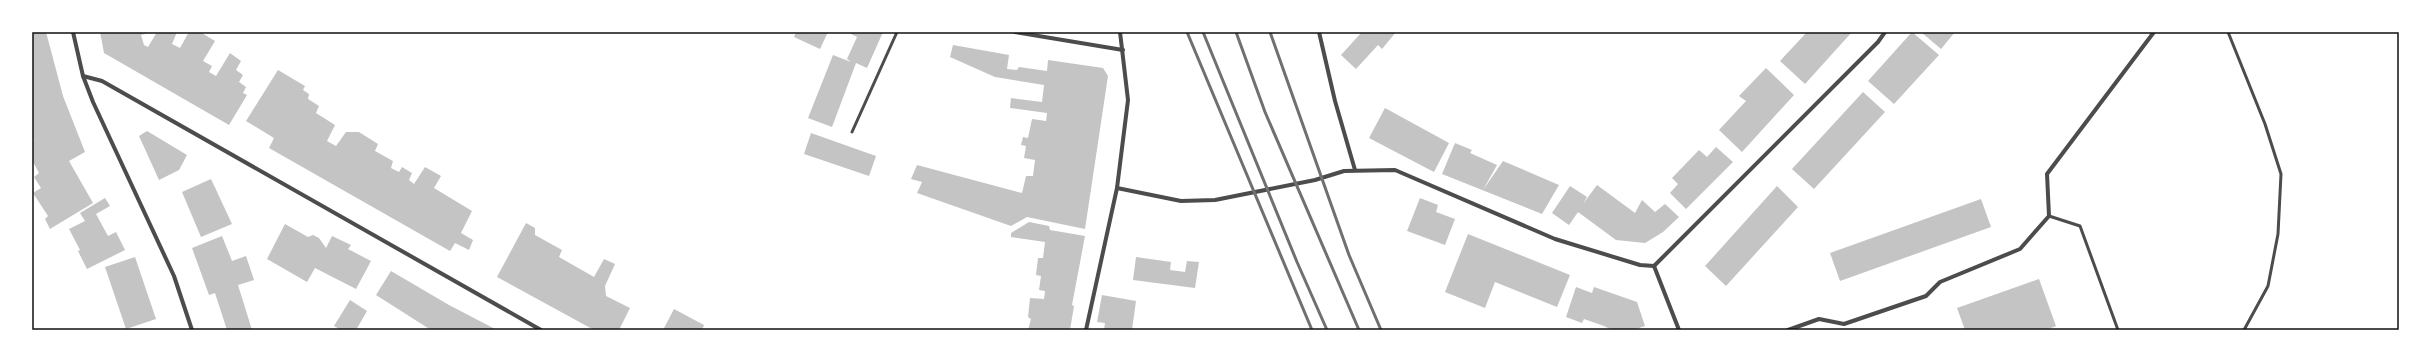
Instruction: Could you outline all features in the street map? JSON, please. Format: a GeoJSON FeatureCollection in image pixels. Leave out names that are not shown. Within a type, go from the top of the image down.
{"type":"FeatureCollection","features":[{"type":"Feature","properties":{"kind":"street"},"geometry":{"type":"LineString","coordinates":[[72,32],[83,76],[93,102],[174,276],[192,330]]}},
{"type":"Feature","properties":{"kind":"street"},"geometry":{"type":"LineString","coordinates":[[1015,32],[1123,50]]}},
{"type":"Feature","properties":{"kind":"street"},"geometry":{"type":"LineString","coordinates":[[1086,330],[1117,188],[1128,100],[1120,32]]}},
{"type":"Feature","properties":{"kind":"street"},"geometry":{"type":"LineString","coordinates":[[1319,32],[1335,101],[1355,170]]}},
{"type":"Feature","properties":{"kind":"street"},"geometry":{"type":"LineString","coordinates":[[1117,188],[1181,201],[1215,200],[1315,180],[1344,171],[1395,170],[1555,239],[1640,266],[1654,266],[1878,42],[1885,32]]}},
{"type":"Feature","properties":{"kind":"street"},"geometry":{"type":"LineString","coordinates":[[1788,330],[1819,319],[1844,324],[1926,296],[1940,282],[2020,249],[2049,216],[2047,174],[2154,32]]}},
{"type":"Feature","properties":{"kind":"street"},"geometry":{"type":"LineString","coordinates":[[83,76],[102,81],[541,330]]}},
{"type":"Feature","properties":{"kind":"street"},"geometry":{"type":"LineString","coordinates":[[1654,266],[1679,330]]}},
{"type":"Feature","properties":{"kind":"lane"},"geometry":{"type":"LineString","coordinates":[[852,132],[896,32]]}},
{"type":"Feature","properties":{"kind":"lane"},"geometry":{"type":"LineString","coordinates":[[2228,32],[2265,124],[2281,174],[2278,234],[2268,286],[2244,330]]}},
{"type":"Feature","properties":{"kind":"lane"},"geometry":{"type":"LineString","coordinates":[[2049,216],[2080,226],[2118,330]]}},
{"type":"Feature","properties":{"kind":"building"},"geometry":{"type":"Polygon","coordinates":[[[32,32],[46,32],[63,96],[85,152],[69,161],[93,203],[50,229],[45,219],[48,216],[33,193],[41,188],[34,177],[39,173],[32,160],[32,142],[34,141],[32,135],[32,32]]]}},
{"type":"Feature","properties":{"kind":"building"},"geometry":{"type":"Polygon","coordinates":[[[100,32],[151,32],[141,35],[144,45],[148,47],[157,32],[177,32],[172,44],[180,48],[189,32],[200,32],[215,41],[203,61],[212,66],[209,72],[216,76],[230,53],[241,61],[236,70],[243,75],[239,82],[246,87],[243,93],[247,95],[229,125],[104,53],[100,32]]]}},
{"type":"Feature","properties":{"kind":"building"},"geometry":{"type":"Polygon","coordinates":[[[796,32],[828,32],[820,49],[794,37],[796,32]]]}},
{"type":"Feature","properties":{"kind":"building"},"geometry":{"type":"Polygon","coordinates":[[[847,32],[883,32],[867,68],[856,63],[832,127],[808,118],[833,55],[851,62],[847,59],[857,37],[847,32]]]}},
{"type":"Feature","properties":{"kind":"building"},"geometry":{"type":"Polygon","coordinates":[[[1362,32],[1396,32],[1382,49],[1378,45],[1356,69],[1341,55],[1362,32]]]}},
{"type":"Feature","properties":{"kind":"building"},"geometry":{"type":"Polygon","coordinates":[[[1807,32],[1852,32],[1805,84],[1780,61],[1807,32]]]}},
{"type":"Feature","properties":{"kind":"building"},"geometry":{"type":"Polygon","coordinates":[[[1912,32],[1939,55],[1894,104],[1868,81],[1912,32]]]}},
{"type":"Feature","properties":{"kind":"building"},"geometry":{"type":"Polygon","coordinates":[[[1921,32],[1955,32],[1941,49],[1921,32]]]}},
{"type":"Feature","properties":{"kind":"building"},"geometry":{"type":"Polygon","coordinates":[[[953,45],[1009,55],[1007,69],[1017,70],[1019,67],[1047,71],[1048,60],[1103,68],[1108,76],[1085,229],[1027,217],[1011,226],[917,193],[922,182],[911,179],[917,165],[1022,193],[1026,176],[1033,176],[1035,160],[1024,158],[1026,146],[1021,145],[1023,137],[1028,138],[1032,119],[1046,121],[1047,113],[1010,108],[1011,98],[1042,102],[1044,85],[995,77],[950,57],[953,45]]]}},
{"type":"Feature","properties":{"kind":"building"},"geometry":{"type":"Polygon","coordinates":[[[1766,68],[1794,95],[1742,152],[1719,130],[1746,101],[1739,96],[1766,68]]]}},
{"type":"Feature","properties":{"kind":"building"},"geometry":{"type":"Polygon","coordinates":[[[278,70],[305,86],[303,90],[309,94],[308,99],[319,106],[316,113],[335,125],[327,141],[336,146],[346,132],[359,132],[378,144],[375,151],[393,161],[391,168],[399,172],[402,167],[412,173],[409,180],[414,184],[425,167],[441,176],[434,188],[472,211],[461,233],[473,240],[469,250],[455,243],[450,251],[269,148],[274,138],[246,121],[278,70]]]}},
{"type":"Feature","properties":{"kind":"building"},"geometry":{"type":"Polygon","coordinates":[[[1863,92],[1885,112],[1814,189],[1792,169],[1863,92]]]}},
{"type":"Feature","properties":{"kind":"building"},"geometry":{"type":"Polygon","coordinates":[[[1385,108],[1449,143],[1434,172],[1369,138],[1385,108]]]}},
{"type":"Feature","properties":{"kind":"building"},"geometry":{"type":"Polygon","coordinates":[[[147,131],[187,155],[179,170],[159,180],[139,136],[147,131]]]}},
{"type":"Feature","properties":{"kind":"building"},"geometry":{"type":"Polygon","coordinates":[[[811,133],[876,156],[869,176],[804,154],[811,133]]]}},
{"type":"Feature","properties":{"kind":"building"},"geometry":{"type":"Polygon","coordinates":[[[1455,143],[1472,150],[1470,153],[1497,165],[1483,190],[1503,161],[1559,185],[1542,214],[1442,174],[1455,143]]]}},
{"type":"Feature","properties":{"kind":"building"},"geometry":{"type":"Polygon","coordinates":[[[1716,147],[1733,162],[1686,209],[1670,193],[1678,184],[1672,178],[1699,150],[1707,157],[1716,147]]]}},
{"type":"Feature","properties":{"kind":"building"},"geometry":{"type":"Polygon","coordinates":[[[211,179],[232,224],[201,237],[182,192],[211,179]]]}},
{"type":"Feature","properties":{"kind":"building"},"geometry":{"type":"Polygon","coordinates":[[[1597,185],[1635,213],[1642,200],[1655,212],[1665,204],[1679,217],[1663,232],[1645,243],[1616,240],[1578,212],[1569,225],[1552,213],[1570,186],[1587,197],[1583,204],[1597,185]]]}},
{"type":"Feature","properties":{"kind":"building"},"geometry":{"type":"Polygon","coordinates":[[[1777,186],[1798,207],[1726,286],[1705,266],[1777,186]]]}},
{"type":"Feature","properties":{"kind":"building"},"geometry":{"type":"Polygon","coordinates":[[[105,198],[110,206],[96,214],[108,236],[116,232],[125,250],[87,269],[78,251],[80,250],[69,229],[85,221],[80,213],[105,198]]]}},
{"type":"Feature","properties":{"kind":"building"},"geometry":{"type":"Polygon","coordinates":[[[1420,198],[1438,205],[1436,212],[1455,219],[1445,245],[1407,231],[1420,198]]]}},
{"type":"Feature","properties":{"kind":"building"},"geometry":{"type":"Polygon","coordinates":[[[1981,199],[1991,227],[1840,281],[1830,253],[1981,199]]]}},
{"type":"Feature","properties":{"kind":"building"},"geometry":{"type":"Polygon","coordinates":[[[1029,222],[1049,226],[1050,230],[1085,236],[1072,305],[1074,306],[1070,330],[1028,330],[1031,319],[1028,317],[1030,298],[1044,299],[1045,291],[1039,290],[1041,276],[1036,275],[1038,258],[1043,258],[1045,242],[1011,237],[1011,233],[1029,222]]]}},
{"type":"Feature","properties":{"kind":"building"},"geometry":{"type":"Polygon","coordinates":[[[526,223],[535,228],[535,235],[562,250],[559,257],[594,277],[604,259],[615,264],[605,286],[606,296],[630,308],[619,330],[594,330],[497,277],[526,223]]]}},
{"type":"Feature","properties":{"kind":"building"},"geometry":{"type":"Polygon","coordinates":[[[285,224],[308,237],[313,235],[319,238],[326,248],[332,236],[351,245],[348,249],[371,261],[356,289],[315,268],[307,282],[267,259],[285,224]]]}},
{"type":"Feature","properties":{"kind":"building"},"geometry":{"type":"Polygon","coordinates":[[[1468,234],[1570,275],[1557,307],[1495,282],[1485,308],[1445,292],[1468,234]]]}},
{"type":"Feature","properties":{"kind":"building"},"geometry":{"type":"Polygon","coordinates":[[[222,236],[232,261],[246,256],[254,280],[238,285],[252,330],[227,330],[215,293],[209,295],[192,248],[222,236]]]}},
{"type":"Feature","properties":{"kind":"building"},"geometry":{"type":"Polygon","coordinates":[[[135,257],[156,319],[126,329],[105,267],[135,257]]]}},
{"type":"Feature","properties":{"kind":"building"},"geometry":{"type":"Polygon","coordinates":[[[1136,257],[1171,262],[1170,270],[1185,272],[1187,261],[1199,262],[1195,288],[1133,280],[1136,257]]]}},
{"type":"Feature","properties":{"kind":"building"},"geometry":{"type":"Polygon","coordinates":[[[391,271],[449,305],[497,330],[431,330],[376,295],[391,271]]]}},
{"type":"Feature","properties":{"kind":"building"},"geometry":{"type":"Polygon","coordinates":[[[2039,279],[2056,326],[2046,330],[1965,330],[1957,308],[2039,279]]]}},
{"type":"Feature","properties":{"kind":"building"},"geometry":{"type":"Polygon","coordinates":[[[1576,287],[1592,293],[1594,287],[1637,302],[1645,326],[1633,330],[1608,330],[1610,329],[1584,319],[1582,323],[1566,317],[1576,287]]]}},
{"type":"Feature","properties":{"kind":"building"},"geometry":{"type":"Polygon","coordinates":[[[1102,295],[1136,301],[1132,330],[1104,330],[1105,323],[1097,322],[1102,295]]]}},
{"type":"Feature","properties":{"kind":"building"},"geometry":{"type":"Polygon","coordinates":[[[350,300],[367,311],[356,330],[341,330],[334,326],[350,300]]]}},
{"type":"Feature","properties":{"kind":"building"},"geometry":{"type":"Polygon","coordinates":[[[674,309],[704,325],[702,330],[663,330],[674,309]]]}},
{"type":"Feature","properties":{"kind":"railway"},"geometry":{"type":"LineString","coordinates":[[1187,32],[1312,330]]}},
{"type":"Feature","properties":{"kind":"railway"},"geometry":{"type":"LineString","coordinates":[[1203,32],[1297,262],[1327,330]]}},
{"type":"Feature","properties":{"kind":"railway"},"geometry":{"type":"LineString","coordinates":[[1236,32],[1265,112],[1359,330]]}},
{"type":"Feature","properties":{"kind":"railway"},"geometry":{"type":"LineString","coordinates":[[1270,32],[1349,255],[1381,330]]}}]}
